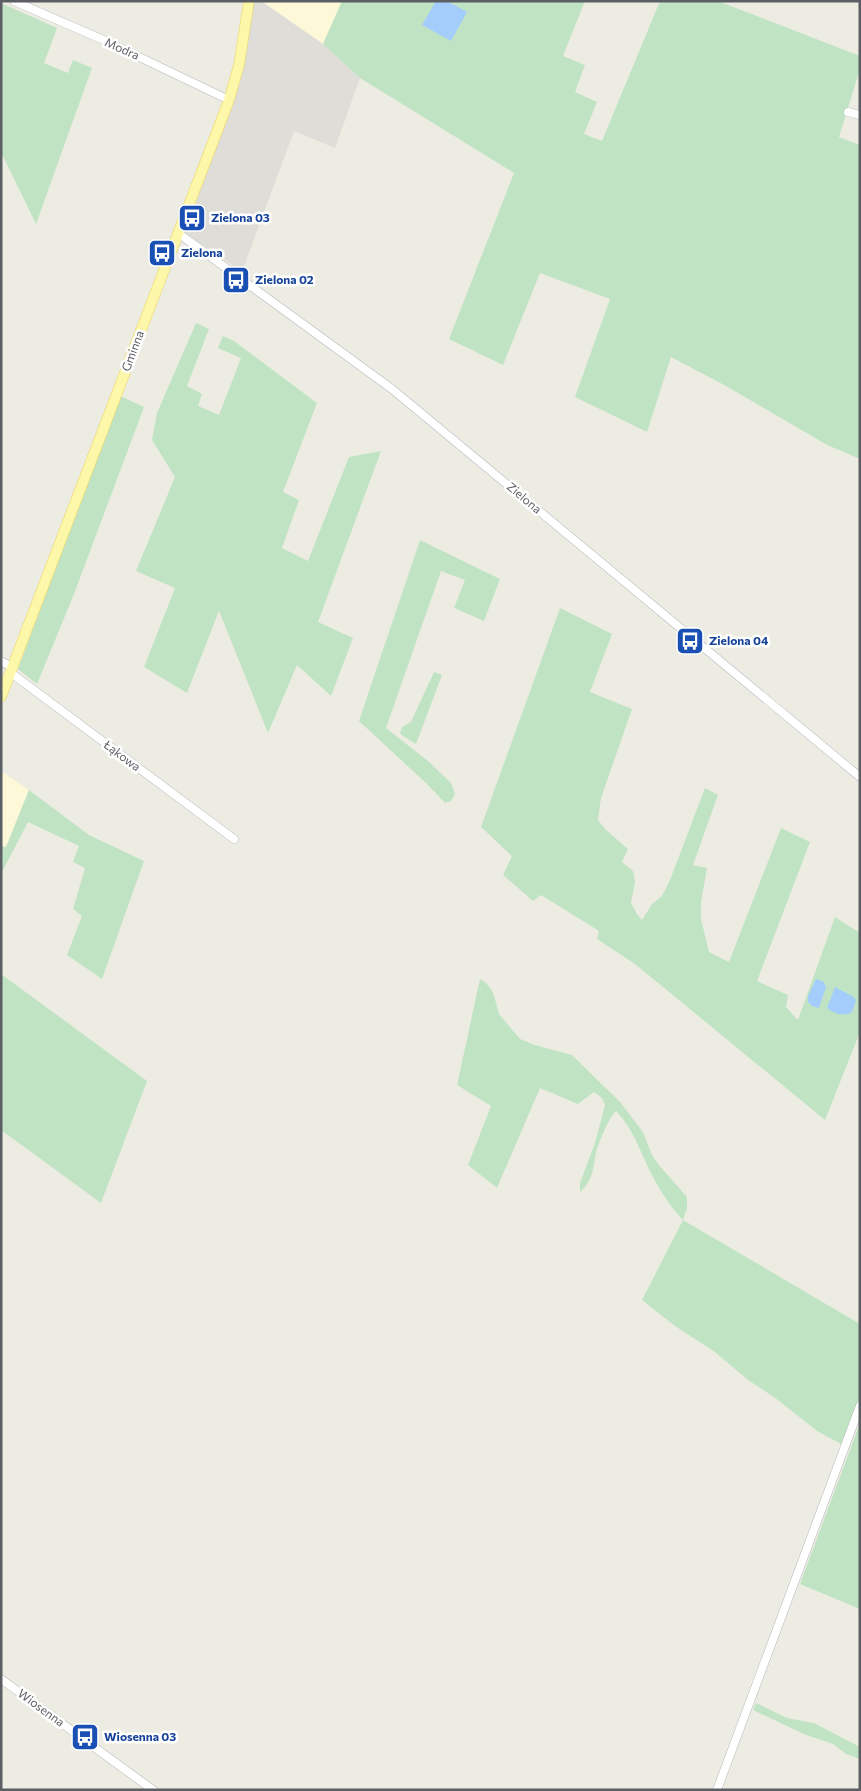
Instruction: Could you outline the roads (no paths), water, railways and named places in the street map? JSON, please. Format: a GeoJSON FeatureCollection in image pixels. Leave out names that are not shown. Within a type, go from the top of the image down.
{"type":"FeatureCollection","features":[{"type":"Feature","properties":{"kind":"main road","name":"Gminna"},"geometry":{"type":"LineString","coordinates":[[1,698],[229,100],[239,65],[247,2]]}},
{"type":"Feature","properties":{"kind":"street","name":"Modra"},"geometry":{"type":"LineString","coordinates":[[14,1],[124,49],[229,100]]}},
{"type":"Feature","properties":{"kind":"street"},"geometry":{"type":"LineString","coordinates":[[848,112],[860,115]]}},
{"type":"Feature","properties":{"kind":"street","name":"Zielona"},"geometry":{"type":"LineString","coordinates":[[178,233],[392,389],[860,776]]}},
{"type":"Feature","properties":{"kind":"street","name":"Łąkowa"},"geometry":{"type":"LineString","coordinates":[[1,661],[234,838]]}},
{"type":"Feature","properties":{"kind":"street"},"geometry":{"type":"LineString","coordinates":[[717,1790],[860,1406]]}},
{"type":"Feature","properties":{"kind":"street","name":"Wiosenna"},"geometry":{"type":"LineString","coordinates":[[1,1680],[153,1790]]}},
{"type":"Feature","properties":{"kind":"water"},"geometry":{"type":"Polygon","coordinates":[[[436,1],[447,1],[467,12],[451,41],[422,25],[436,1]]]}},
{"type":"Feature","properties":{"kind":"water"},"geometry":{"type":"Polygon","coordinates":[[[816,979],[824,982],[826,987],[819,1008],[812,1006],[808,1002],[808,996],[816,979]]]}},
{"type":"Feature","properties":{"kind":"water"},"geometry":{"type":"Polygon","coordinates":[[[835,987],[856,1000],[852,1012],[839,1014],[827,1008],[835,987]]]}},
{"type":"Feature","properties":{"kind":"place","name":"Zielona 03"},"geometry":{"type":"Point","coordinates":[192,218]}},
{"type":"Feature","properties":{"kind":"place","name":"Zielona"},"geometry":{"type":"Point","coordinates":[162,253]}},
{"type":"Feature","properties":{"kind":"place","name":"Zielona 02"},"geometry":{"type":"Point","coordinates":[236,280]}},
{"type":"Feature","properties":{"kind":"place","name":"Zielona 04"},"geometry":{"type":"Point","coordinates":[690,641]}},
{"type":"Feature","properties":{"kind":"place","name":"Wiosenna 03"},"geometry":{"type":"Point","coordinates":[85,1737]}}]}
